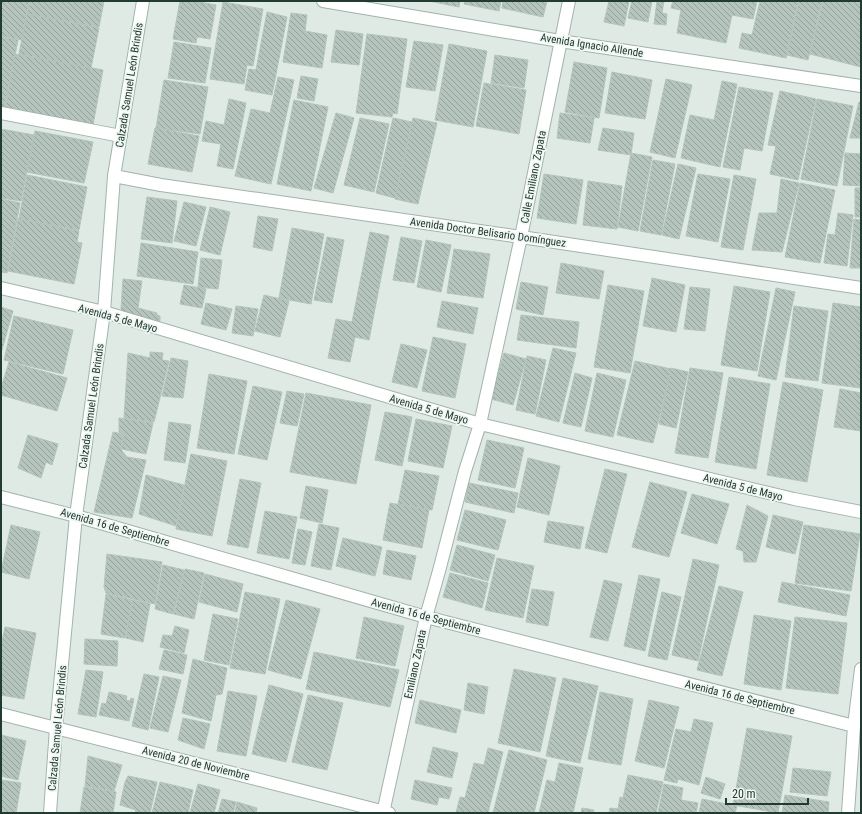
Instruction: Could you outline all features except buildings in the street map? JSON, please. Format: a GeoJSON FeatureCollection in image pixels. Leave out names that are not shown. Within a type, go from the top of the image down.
{"type":"FeatureCollection","features":[{"type":"Feature","properties":{"kind":"street","name":"Calzada Samuel León Brindis"},"geometry":{"type":"LineString","coordinates":[[50,813],[56,728],[76,516],[104,312],[114,176],[143,1]]}},
{"type":"Feature","properties":{"kind":"street","name":"Avenida Ignacio Allende"},"geometry":{"type":"LineString","coordinates":[[323,1],[560,41],[861,86]]}},
{"type":"Feature","properties":{"kind":"street","name":"Calle Emiliano Zapata"},"geometry":{"type":"LineString","coordinates":[[480,424],[521,237],[569,1]]}},
{"type":"Feature","properties":{"kind":"street"},"geometry":{"type":"LineString","coordinates":[[1,113],[121,136]]}},
{"type":"Feature","properties":{"kind":"street","name":"Avenida Doctor Belisario Domínguez"},"geometry":{"type":"LineString","coordinates":[[114,176],[161,185],[861,288]]}},
{"type":"Feature","properties":{"kind":"street","name":"Avenida 5 de Mayo"},"geometry":{"type":"LineString","coordinates":[[1,288],[104,312],[480,424],[788,498],[861,512]]}},
{"type":"Feature","properties":{"kind":"street","name":"Emiliano Zapata"},"geometry":{"type":"LineString","coordinates":[[385,812],[426,617],[465,471],[480,424]]}},
{"type":"Feature","properties":{"kind":"street","name":"Avenida 16 de Septiembre"},"geometry":{"type":"LineString","coordinates":[[1,497],[76,516],[426,617],[854,726]]}},
{"type":"Feature","properties":{"kind":"street"},"geometry":{"type":"LineString","coordinates":[[848,813],[854,726],[861,669]]}},
{"type":"Feature","properties":{"kind":"street","name":"Avenida 20 de Noviembre"},"geometry":{"type":"LineString","coordinates":[[1,714],[385,812]]}}]}
